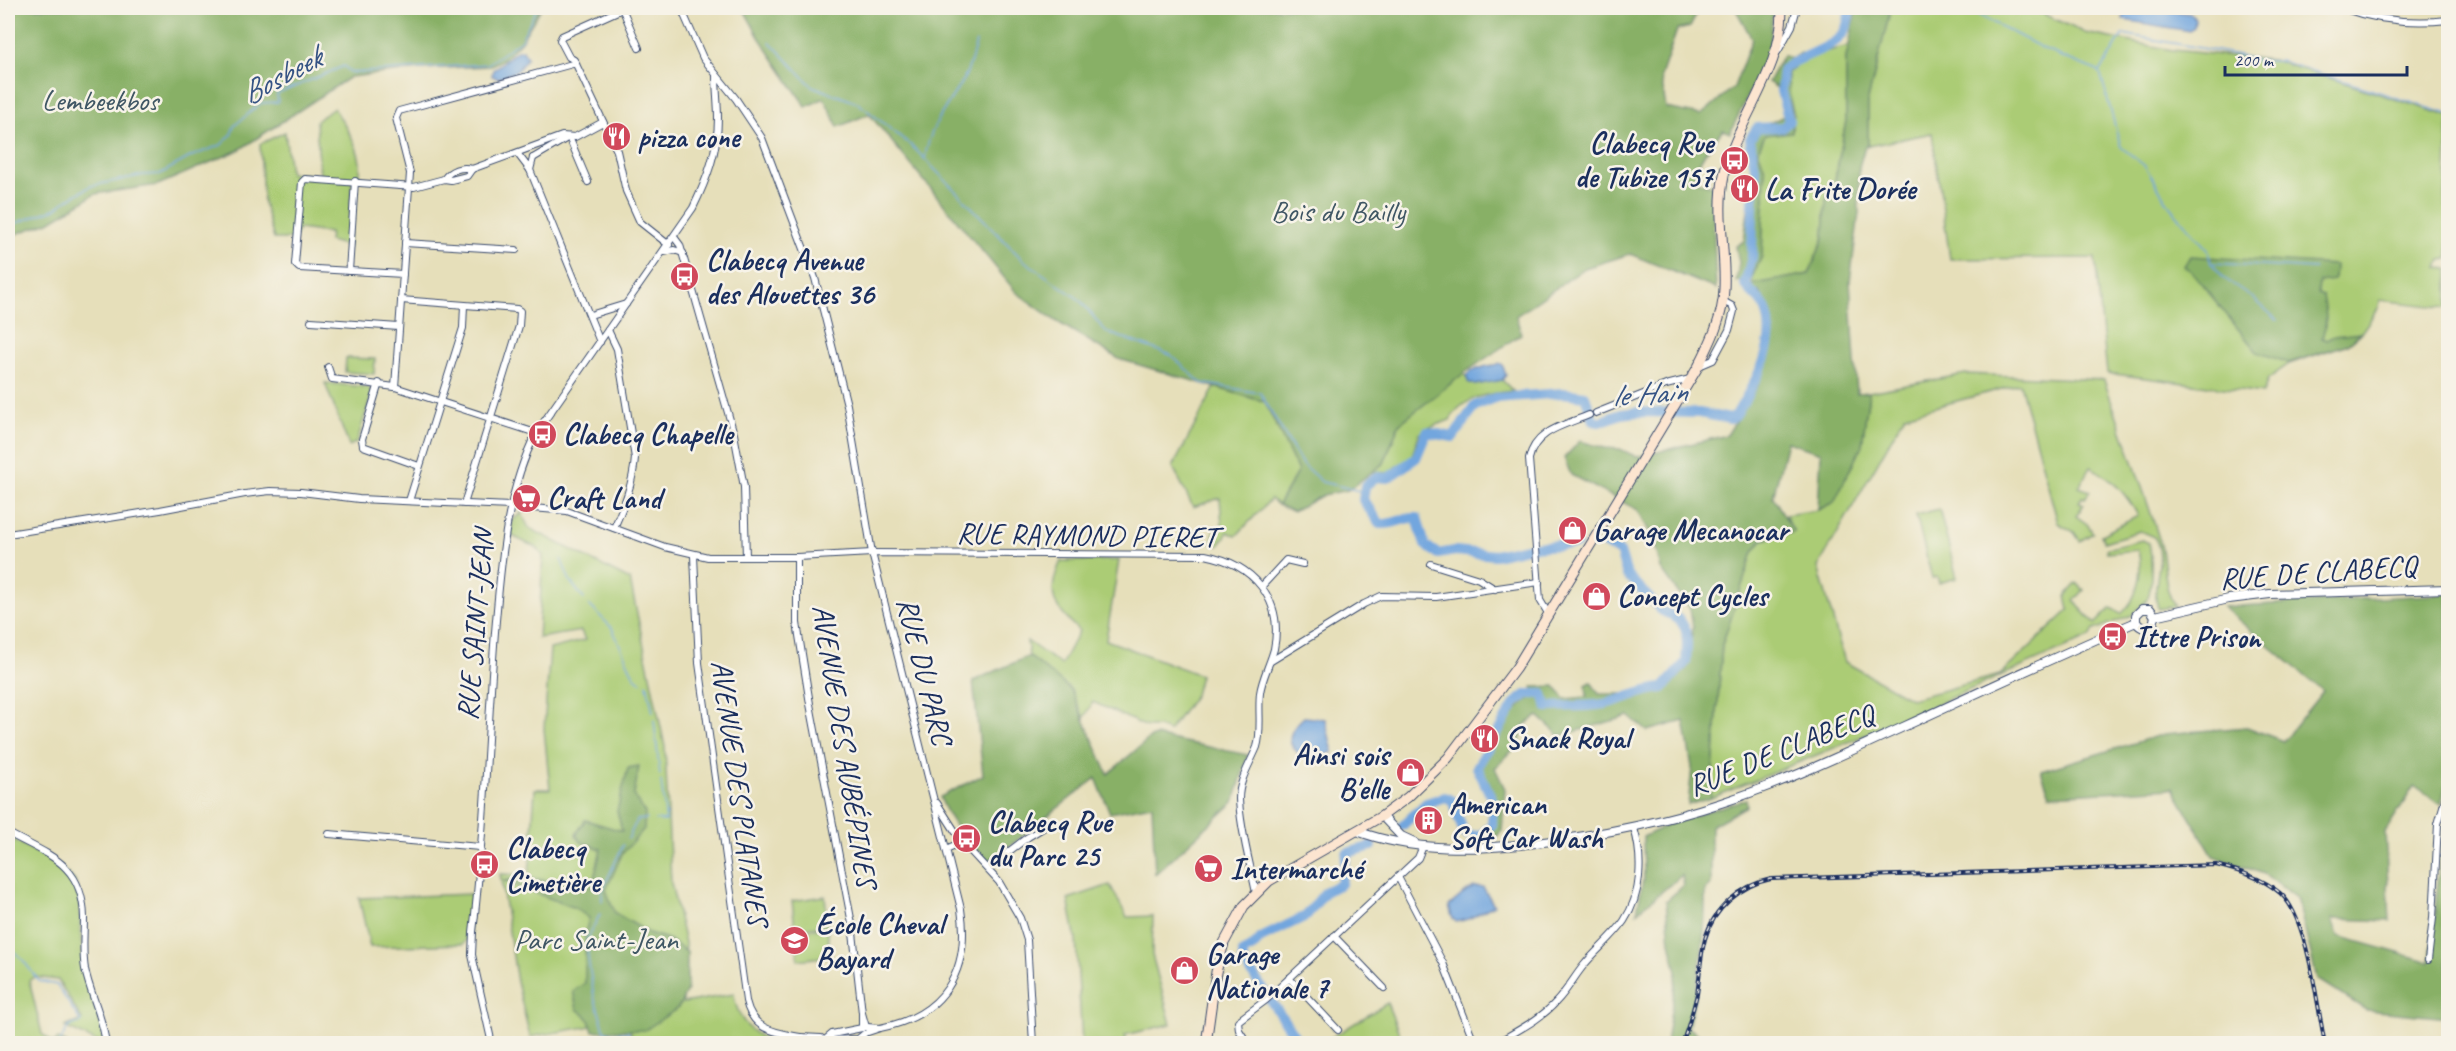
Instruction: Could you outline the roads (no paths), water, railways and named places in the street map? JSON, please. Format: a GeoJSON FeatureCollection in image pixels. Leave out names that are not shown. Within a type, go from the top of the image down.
{"type":"FeatureCollection","features":[{"type":"Feature","properties":{"kind":"main road"},"geometry":{"type":"LineString","coordinates":[[1206,1044],[1216,972],[1224,943],[1244,906],[1269,881],[1382,816],[1408,797],[1448,758],[1516,668],[1698,367],[1716,330],[1723,301],[1721,205],[1724,175],[1774,56],[1781,32],[1782,8]]}},
{"type":"Feature","properties":{"kind":"street"},"geometry":{"type":"LineString","coordinates":[[639,48],[622,8],[562,36],[560,40],[569,57],[576,63],[617,151],[626,191],[640,222],[669,245]]}},
{"type":"Feature","properties":{"kind":"street"},"geometry":{"type":"LineString","coordinates":[[681,8],[703,58],[716,75]]}},
{"type":"Feature","properties":{"kind":"street"},"geometry":{"type":"LineString","coordinates":[[1774,56],[1788,35],[1797,8]]}},
{"type":"Feature","properties":{"kind":"street"},"geometry":{"type":"LineString","coordinates":[[2343,8],[2369,16],[2404,22],[2448,20]]}},
{"type":"Feature","properties":{"kind":"street"},"geometry":{"type":"LineString","coordinates":[[395,387],[410,169],[396,118],[399,111],[576,63]]}},
{"type":"Feature","properties":{"kind":"street","name":"RUE SAINT-JEAN"},"geometry":{"type":"LineString","coordinates":[[492,1044],[472,955],[500,575],[510,506],[525,454],[536,433],[675,237],[693,208],[711,165],[718,119],[716,75]]}},
{"type":"Feature","properties":{"kind":"street","name":"RUE DU PARC"},"geometry":{"type":"LineString","coordinates":[[716,75],[736,99],[762,138],[815,278],[847,405],[872,553],[964,924],[964,940],[958,968],[952,983],[938,1001],[910,1020],[880,1028]]}},
{"type":"Feature","properties":{"kind":"street"},"geometry":{"type":"LineString","coordinates":[[403,274],[299,268],[295,264],[299,197],[300,185],[305,179],[409,187],[444,179],[449,172],[465,168],[472,169],[562,136],[575,137],[603,122]]}},
{"type":"Feature","properties":{"kind":"street"},"geometry":{"type":"LineString","coordinates":[[533,158],[569,137]]}},
{"type":"Feature","properties":{"kind":"street"},"geometry":{"type":"LineString","coordinates":[[569,137],[588,182]]}},
{"type":"Feature","properties":{"kind":"street"},"geometry":{"type":"LineString","coordinates":[[529,148],[533,158],[530,170]]}},
{"type":"Feature","properties":{"kind":"street"},"geometry":{"type":"LineString","coordinates":[[517,153],[530,170],[600,342]]}},
{"type":"Feature","properties":{"kind":"street"},"geometry":{"type":"LineString","coordinates":[[349,270],[355,182]]}},
{"type":"Feature","properties":{"kind":"street"},"geometry":{"type":"LineString","coordinates":[[675,237],[683,253],[734,434],[744,487],[746,557]]}},
{"type":"Feature","properties":{"kind":"street"},"geometry":{"type":"LineString","coordinates":[[405,243],[516,250]]}},
{"type":"Feature","properties":{"kind":"street"},"geometry":{"type":"LineString","coordinates":[[664,252],[674,250],[683,253]]}},
{"type":"Feature","properties":{"kind":"street"},"geometry":{"type":"LineString","coordinates":[[401,300],[520,311],[519,326],[464,504]]}},
{"type":"Feature","properties":{"kind":"street"},"geometry":{"type":"LineString","coordinates":[[590,315],[627,304]]}},
{"type":"Feature","properties":{"kind":"street"},"geometry":{"type":"LineString","coordinates":[[409,501],[463,328],[464,305]]}},
{"type":"Feature","properties":{"kind":"street"},"geometry":{"type":"LineString","coordinates":[[311,321],[399,327]]}},
{"type":"Feature","properties":{"kind":"street"},"geometry":{"type":"LineString","coordinates":[[608,330],[617,349],[634,459],[634,474],[615,528]]}},
{"type":"Feature","properties":{"kind":"street"},"geometry":{"type":"LineString","coordinates":[[328,367],[332,380],[379,383],[395,387],[536,433]]}},
{"type":"Feature","properties":{"kind":"street"},"geometry":{"type":"LineString","coordinates":[[1549,615],[1540,600],[1529,459],[1531,446],[1540,436],[1666,385],[1690,379]]}},
{"type":"Feature","properties":{"kind":"street"},"geometry":{"type":"LineString","coordinates":[[379,383],[362,439],[363,446],[419,466]]}},
{"type":"Feature","properties":{"kind":"street","name":"RUE RAYMOND PIERET"},"geometry":{"type":"LineString","coordinates":[[8,534],[117,518],[270,491],[567,511],[694,556],[797,557],[872,553],[1206,555],[1233,562],[1249,572],[1262,586],[1273,610],[1275,629],[1271,662],[1260,690],[1258,745],[1242,781],[1239,798],[1256,893]]}},
{"type":"Feature","properties":{"kind":"street","name":"AVENUE DES PLATANES"},"geometry":{"type":"LineString","coordinates":[[694,556],[699,663],[746,1001],[751,1015],[763,1027],[779,1034],[824,1041],[858,1039],[865,1029],[880,1028]]}},
{"type":"Feature","properties":{"kind":"street","name":"AVENUE DES AUBÉPINES"},"geometry":{"type":"LineString","coordinates":[[797,557],[797,623],[814,727],[852,924],[865,1029]]}},
{"type":"Feature","properties":{"kind":"street"},"geometry":{"type":"LineString","coordinates":[[1262,586],[1286,560],[1303,564]]}},
{"type":"Feature","properties":{"kind":"street"},"geometry":{"type":"LineString","coordinates":[[1431,564],[1479,579],[1496,589]]}},
{"type":"Feature","properties":{"kind":"street"},"geometry":{"type":"LineString","coordinates":[[1271,662],[1364,604],[1381,596],[1436,597],[1539,582]]}},
{"type":"Feature","properties":{"kind":"street","name":"RUE DE CLABECQ"},"geometry":{"type":"LineString","coordinates":[[2156,616],[2207,603],[2270,594],[2448,589]]}},
{"type":"Feature","properties":{"kind":"street","name":"RUE DE CLABECQ"},"geometry":{"type":"LineString","coordinates":[[2142,609],[2150,609],[2156,616],[2153,625],[2148,628],[2141,627],[2136,622],[2136,615],[2142,609]]}},
{"type":"Feature","properties":{"kind":"street","name":"RUE DE CLABECQ"},"geometry":{"type":"LineString","coordinates":[[1357,831],[1397,843],[1423,846],[1508,846],[1634,828],[1695,812],[1766,788],[2136,622]]}},
{"type":"Feature","properties":{"kind":"street"},"geometry":{"type":"LineString","coordinates":[[2428,960],[2433,918],[2438,824],[2448,789]]}},
{"type":"Feature","properties":{"kind":"street","name":"RUE DU PARC"},"geometry":{"type":"LineString","coordinates":[[934,799],[962,842],[1010,897],[1027,940],[1033,1044]]}},
{"type":"Feature","properties":{"kind":"street","name":"RUE DE CLABECQ"},"geometry":{"type":"LineString","coordinates":[[1382,816],[1401,836],[1423,846]]}},
{"type":"Feature","properties":{"kind":"street"},"geometry":{"type":"LineString","coordinates":[[987,868],[1043,828]]}},
{"type":"Feature","properties":{"kind":"street"},"geometry":{"type":"LineString","coordinates":[[1496,1044],[1546,1012],[1623,922],[1634,902],[1639,879],[1637,838],[1634,828]]}},
{"type":"Feature","properties":{"kind":"street"},"geometry":{"type":"LineString","coordinates":[[8,833],[61,862],[69,869],[79,887],[83,904],[85,971],[105,1030],[106,1044]]}},
{"type":"Feature","properties":{"kind":"street"},"geometry":{"type":"LineString","coordinates":[[329,834],[480,847]]}},
{"type":"Feature","properties":{"kind":"street"},"geometry":{"type":"LineString","coordinates":[[946,849],[962,842]]}},
{"type":"Feature","properties":{"kind":"street"},"geometry":{"type":"LineString","coordinates":[[1248,1044],[1239,1030],[1238,1021],[1266,1000],[1398,878],[1421,855],[1423,846]]}},
{"type":"Feature","properties":{"kind":"street"},"geometry":{"type":"LineString","coordinates":[[1398,878],[1443,963],[1475,1044]]}},
{"type":"Feature","properties":{"kind":"street"},"geometry":{"type":"LineString","coordinates":[[1334,936],[1384,988]]}},
{"type":"Feature","properties":{"kind":"street"},"geometry":{"type":"LineString","coordinates":[[1289,978],[1338,1030]]}},
{"type":"Feature","properties":{"kind":"water"},"geometry":{"type":"Polygon","coordinates":[[[2125,8],[2150,8],[2192,14],[2195,19],[2194,28],[2189,31],[2123,20],[2125,8]]]}},
{"type":"Feature","properties":{"kind":"water"},"geometry":{"type":"Polygon","coordinates":[[[523,50],[527,58],[517,71],[498,78],[492,76],[493,70],[517,51],[523,50]]]}},
{"type":"Feature","properties":{"kind":"water"},"geometry":{"type":"Polygon","coordinates":[[[1502,364],[1506,375],[1502,380],[1475,385],[1468,382],[1467,376],[1472,371],[1502,364]]]}},
{"type":"Feature","properties":{"kind":"water"},"geometry":{"type":"Polygon","coordinates":[[[1304,717],[1325,719],[1333,752],[1309,761],[1296,751],[1290,741],[1291,736],[1297,724],[1304,717]]]}},
{"type":"Feature","properties":{"kind":"water"},"geometry":{"type":"Polygon","coordinates":[[[1474,887],[1483,887],[1494,905],[1469,919],[1456,922],[1449,906],[1474,887]]]}},
{"type":"Feature","properties":{"kind":"waterway","name":"Bosbeek"},"geometry":{"type":"LineString","coordinates":[[8,226],[55,209],[91,186],[143,175],[160,174],[192,156],[221,145],[231,135],[234,126],[261,103],[278,102],[277,94],[344,66],[351,73],[488,64],[521,40],[537,8]]}},
{"type":"Feature","properties":{"kind":"waterway","name":"le Hain"},"geometry":{"type":"LineString","coordinates":[[1577,544],[1531,547],[1495,555],[1455,551],[1438,554],[1425,545],[1417,518],[1380,524],[1363,500],[1365,486],[1376,477],[1388,478],[1416,458],[1427,432],[1453,437],[1475,406],[1495,398],[1563,393],[1585,396],[1594,421],[1599,422],[1621,414],[1638,412],[1699,413],[1730,419],[1736,415],[1762,367],[1769,340],[1765,308],[1745,284],[1752,257],[1756,173],[1750,139],[1757,128],[1783,127],[1789,121],[1781,91],[1783,69],[1837,40],[1844,33],[1849,8]]}},
{"type":"Feature","properties":{"kind":"waterway"},"geometry":{"type":"LineString","coordinates":[[1965,8],[2048,51],[2100,72],[2123,34],[2239,55],[2257,61],[2281,61],[2448,114]]}},
{"type":"Feature","properties":{"kind":"waterway"},"geometry":{"type":"LineString","coordinates":[[770,42],[812,86],[858,103],[912,146],[1023,260],[1080,300],[1106,332],[1171,355],[1201,383],[1260,393],[1302,464],[1322,482],[1364,492]]}},
{"type":"Feature","properties":{"kind":"waterway"},"geometry":{"type":"LineString","coordinates":[[925,158],[935,125],[966,74],[976,42]]}},
{"type":"Feature","properties":{"kind":"waterway"},"geometry":{"type":"LineString","coordinates":[[2100,72],[2121,147],[2145,166],[2171,208],[2208,250],[2211,263],[2315,269]]}},
{"type":"Feature","properties":{"kind":"waterway"},"geometry":{"type":"LineString","coordinates":[[2212,264],[2225,279],[2252,297],[2277,320]]}},
{"type":"Feature","properties":{"kind":"waterway","name":"le Hain"},"geometry":{"type":"LineString","coordinates":[[1402,826],[1426,803],[1445,797],[1452,800],[1464,833],[1472,836],[1479,835],[1492,825],[1493,801],[1477,767],[1515,703],[1527,694],[1543,694],[1547,707],[1604,704],[1648,690],[1663,688],[1686,662],[1686,630],[1680,620],[1661,610],[1627,575],[1620,552],[1605,544]]}},
{"type":"Feature","properties":{"kind":"waterway"},"geometry":{"type":"LineString","coordinates":[[561,559],[570,581],[584,599]]}},
{"type":"Feature","properties":{"kind":"waterway"},"geometry":{"type":"LineString","coordinates":[[589,605],[612,628],[634,676],[641,682]]}},
{"type":"Feature","properties":{"kind":"waterway"},"geometry":{"type":"LineString","coordinates":[[647,684],[653,712]]}},
{"type":"Feature","properties":{"kind":"waterway"},"geometry":{"type":"LineString","coordinates":[[654,720],[660,775]]}},
{"type":"Feature","properties":{"kind":"waterway"},"geometry":{"type":"LineString","coordinates":[[655,820],[666,821],[661,781]]}},
{"type":"Feature","properties":{"kind":"waterway"},"geometry":{"type":"LineString","coordinates":[[628,839],[637,820],[647,819]]}},
{"type":"Feature","properties":{"kind":"waterway"},"geometry":{"type":"LineString","coordinates":[[602,901],[602,891],[623,845]]}},
{"type":"Feature","properties":{"kind":"waterway","name":"le Hain"},"geometry":{"type":"LineString","coordinates":[[1300,1044],[1243,960],[1243,952],[1253,947],[1261,938],[1306,916],[1326,891],[1341,884],[1347,853],[1372,846]]}},
{"type":"Feature","properties":{"kind":"waterway"},"geometry":{"type":"LineString","coordinates":[[600,914],[587,940],[594,997],[605,1031],[612,1034],[628,1032],[632,1044]]}},
{"type":"Feature","properties":{"kind":"waterway"},"geometry":{"type":"LineString","coordinates":[[8,946],[22,959],[39,981],[57,985],[81,1022],[68,1027],[59,1044]]}},
{"type":"Feature","properties":{"kind":"railway"},"geometry":{"type":"LineString","coordinates":[[1682,1044],[1697,994],[1702,953],[1709,928],[1721,908],[1739,893],[1760,882],[1771,879],[2216,865],[2241,872],[2265,883],[2280,893],[2290,905],[2298,921],[2310,963],[2325,1044]]}},
{"type":"Feature","properties":{"kind":"place","name":"pizza cone"},"geometry":{"type":"Point","coordinates":[617,137]}},
{"type":"Feature","properties":{"kind":"place","name":"Clabecq Rue de Tubize 157"},"geometry":{"type":"Point","coordinates":[1734,160]}},
{"type":"Feature","properties":{"kind":"place","name":"La Frite Dorée"},"geometry":{"type":"Point","coordinates":[1744,189]}},
{"type":"Feature","properties":{"kind":"place","name":"Clabecq Avenue des Alouettes 36"},"geometry":{"type":"Point","coordinates":[685,277]}},
{"type":"Feature","properties":{"kind":"place","name":"Clabecq Chapelle"},"geometry":{"type":"Point","coordinates":[542,434]}},
{"type":"Feature","properties":{"kind":"place","name":"Craft Land"},"geometry":{"type":"Point","coordinates":[526,498]}},
{"type":"Feature","properties":{"kind":"place","name":"Garage Mecanocar"},"geometry":{"type":"Point","coordinates":[1572,530]}},
{"type":"Feature","properties":{"kind":"place","name":"Concept Cycles"},"geometry":{"type":"Point","coordinates":[1596,596]}},
{"type":"Feature","properties":{"kind":"place","name":"Ittre Prison"},"geometry":{"type":"Point","coordinates":[2113,637]}},
{"type":"Feature","properties":{"kind":"place","name":"Snack Royal"},"geometry":{"type":"Point","coordinates":[1484,738]}},
{"type":"Feature","properties":{"kind":"place","name":"Ainsi sois B'elle"},"geometry":{"type":"Point","coordinates":[1410,772]}},
{"type":"Feature","properties":{"kind":"place","name":"American Soft Car Wash"},"geometry":{"type":"Point","coordinates":[1428,821]}},
{"type":"Feature","properties":{"kind":"place","name":"Clabecq Rue du Parc 25"},"geometry":{"type":"Point","coordinates":[967,839]}},
{"type":"Feature","properties":{"kind":"place","name":"Clabecq Cimetière"},"geometry":{"type":"Point","coordinates":[485,865]}},
{"type":"Feature","properties":{"kind":"place","name":"Intermarché"},"geometry":{"type":"Point","coordinates":[1209,869]}},
{"type":"Feature","properties":{"kind":"place","name":"École Cheval Bayard"},"geometry":{"type":"Point","coordinates":[795,941]}},
{"type":"Feature","properties":{"kind":"place","name":"Garage Nationale 7"},"geometry":{"type":"Point","coordinates":[1185,971]}},
{"type":"Feature","properties":{"kind":"park label","name":"Lembeekbos"},"geometry":{"type":"Point","coordinates":[100,100]}},
{"type":"Feature","properties":{"kind":"park label","name":"Bois du Bailly"},"geometry":{"type":"Point","coordinates":[1338,211]}},
{"type":"Feature","properties":{"kind":"park label","name":"Parc Saint-Jean"},"geometry":{"type":"Point","coordinates":[596,939]}}]}
